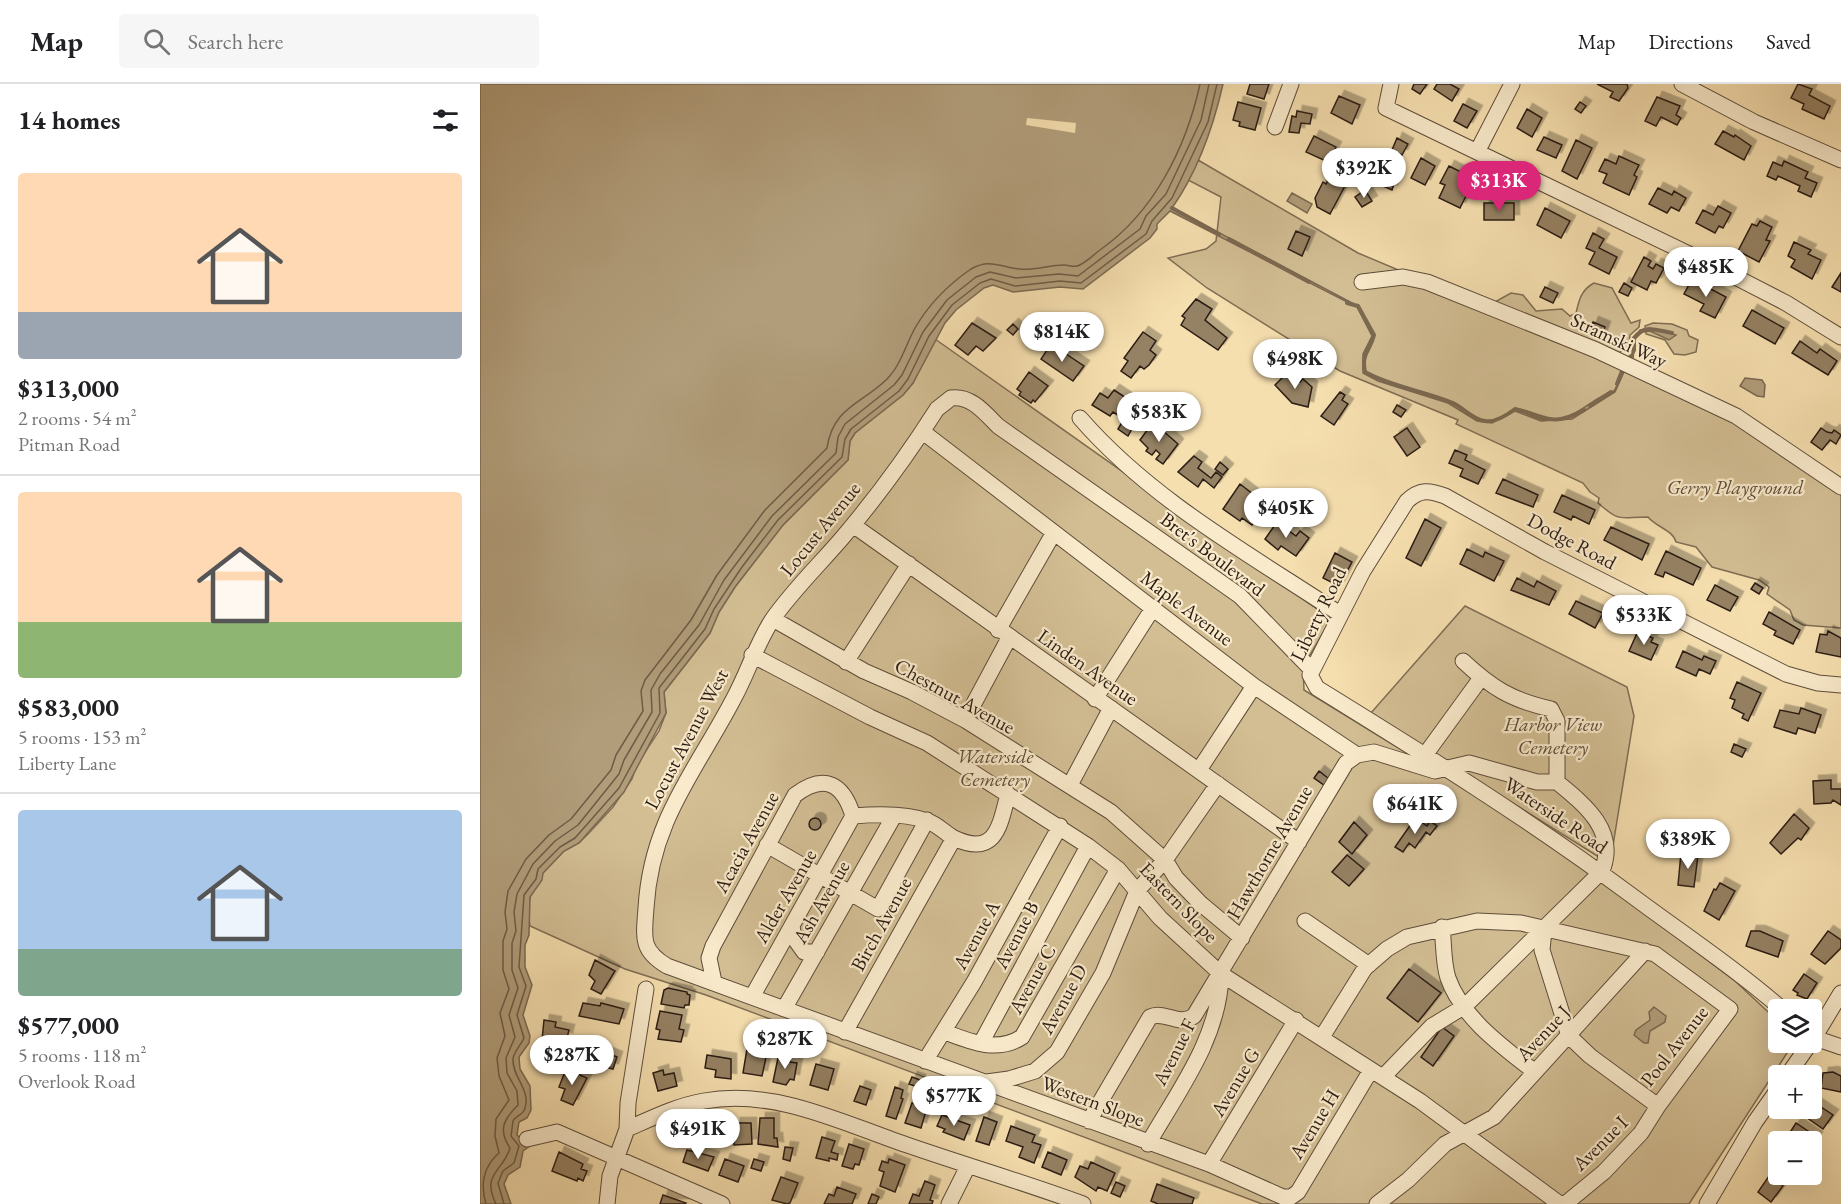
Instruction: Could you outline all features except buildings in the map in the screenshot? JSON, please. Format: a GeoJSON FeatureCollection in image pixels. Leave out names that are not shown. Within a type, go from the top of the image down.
{"type":"FeatureCollection","features":[{"type":"Feature","properties":{"kind":"street"},"geometry":{"type":"LineString","coordinates":[[1275,127],[1291,84]]}},
{"type":"Feature","properties":{"kind":"street"},"geometry":{"type":"LineString","coordinates":[[1391,84],[1386,108],[1478,150],[1786,303],[1841,338]]}},
{"type":"Feature","properties":{"kind":"street"},"geometry":{"type":"LineString","coordinates":[[1478,150],[1512,84]]}},
{"type":"Feature","properties":{"kind":"street"},"geometry":{"type":"LineString","coordinates":[[1682,84],[1754,122],[1841,160]]}},
{"type":"Feature","properties":{"kind":"street","name":"Stramski Way"},"geometry":{"type":"LineString","coordinates":[[1362,282],[1403,277],[1427,282],[1589,347],[1736,416],[1841,487]]}},
{"type":"Feature","properties":{"kind":"street","name":"Locust Avenue"},"geometry":{"type":"LineString","coordinates":[[752,655],[773,619],[853,525],[945,401],[951,398],[964,398],[1079,484]]}},
{"type":"Feature","properties":{"kind":"street"},"geometry":{"type":"LineString","coordinates":[[1080,418],[1136,473],[1261,563],[1340,614]]}},
{"type":"Feature","properties":{"kind":"street","name":"Maple Avenue"},"geometry":{"type":"LineString","coordinates":[[923,432],[1254,686],[1357,755]]}},
{"type":"Feature","properties":{"kind":"street","name":"Bret's Boulevard"},"geometry":{"type":"LineString","coordinates":[[1079,484],[1240,596],[1312,670]]}},
{"type":"Feature","properties":{"kind":"street","name":"Dodge Road"},"geometry":{"type":"LineString","coordinates":[[1416,493],[1428,490],[1445,496],[1545,552],[1786,674],[1818,684],[1841,685]]}},
{"type":"Feature","properties":{"kind":"street","name":"Liberty Road"},"geometry":{"type":"LineString","coordinates":[[1416,493],[1407,501],[1363,571],[1312,670],[1310,679],[1317,688],[1425,755],[1452,766]]}},
{"type":"Feature","properties":{"kind":"street","name":"Linden Avenue"},"geometry":{"type":"LineString","coordinates":[[853,525],[1003,634],[1299,842]]}},
{"type":"Feature","properties":{"kind":"street"},"geometry":{"type":"LineString","coordinates":[[965,720],[1003,634],[1053,534]]}},
{"type":"Feature","properties":{"kind":"street"},"geometry":{"type":"LineString","coordinates":[[846,662],[909,564]]}},
{"type":"Feature","properties":{"kind":"street"},"geometry":{"type":"LineString","coordinates":[[1095,699],[1154,608]]}},
{"type":"Feature","properties":{"kind":"street","name":"Chestnut Avenue"},"geometry":{"type":"LineString","coordinates":[[773,619],[846,662],[912,692],[965,720],[1070,785],[1118,818],[1165,860],[1176,878],[1200,903],[1242,939]]}},
{"type":"Feature","properties":{"kind":"street","name":"Eastern Slope"},"geometry":{"type":"LineString","coordinates":[[752,655],[861,712],[927,743],[1060,826],[1118,869],[1160,918],[1221,974],[1322,1036],[1463,1133],[1560,1204]]}},
{"type":"Feature","properties":{"kind":"street","name":"Locust Avenue West"},"geometry":{"type":"LineString","coordinates":[[646,949],[644,934],[647,893],[659,836],[680,790],[735,697],[752,655]]}},
{"type":"Feature","properties":{"kind":"street"},"geometry":{"type":"LineString","coordinates":[[1463,661],[1481,678],[1514,699],[1551,709],[1557,721],[1557,782]]}},
{"type":"Feature","properties":{"kind":"street"},"geometry":{"type":"LineString","coordinates":[[1425,755],[1481,678]]}},
{"type":"Feature","properties":{"kind":"street"},"geometry":{"type":"LineString","coordinates":[[1199,770],[1254,686]]}},
{"type":"Feature","properties":{"kind":"street"},"geometry":{"type":"LineString","coordinates":[[1070,785],[1111,708]]}},
{"type":"Feature","properties":{"kind":"street"},"geometry":{"type":"LineString","coordinates":[[1357,755],[1374,752],[1435,771],[1469,763],[1537,782],[1557,782],[1588,808],[1606,841],[1608,855],[1602,871]]}},
{"type":"Feature","properties":{"kind":"street","name":"Hawthorne Avenue"},"geometry":{"type":"LineString","coordinates":[[1089,1121],[1150,1017],[1158,1015],[1183,1021],[1191,1018],[1221,974],[1346,763],[1357,755]]}},
{"type":"Feature","properties":{"kind":"street","name":"Waterside Road"},"geometry":{"type":"LineString","coordinates":[[1452,766],[1602,871],[1630,894],[1740,972],[1771,999]]}},
{"type":"Feature","properties":{"kind":"street","name":"Acacia Avenue"},"geometry":{"type":"LineString","coordinates":[[714,982],[709,958],[713,946],[795,795],[809,785],[821,783],[834,786],[844,792],[854,816]]}},
{"type":"Feature","properties":{"kind":"street","name":"Avenue D"},"geometry":{"type":"LineString","coordinates":[[984,1082],[1029,1073],[1051,1060],[1102,973],[1137,891],[1165,860],[1218,784]]}},
{"type":"Feature","properties":{"kind":"street"},"geometry":{"type":"LineString","coordinates":[[854,816],[894,816],[927,820],[954,838],[980,844],[990,840],[999,829],[1008,794]]}},
{"type":"Feature","properties":{"kind":"street","name":"Alder Avenue"},"geometry":{"type":"LineString","coordinates":[[752,997],[854,816]]}},
{"type":"Feature","properties":{"kind":"street","name":"Ash Avenue"},"geometry":{"type":"LineString","coordinates":[[784,1009],[894,816]]}},
{"type":"Feature","properties":{"kind":"street"},"geometry":{"type":"LineString","coordinates":[[767,845],[878,909],[927,820]]}},
{"type":"Feature","properties":{"kind":"street","name":"Avenue A"},"geometry":{"type":"LineString","coordinates":[[925,1061],[945,1032],[1060,826]]}},
{"type":"Feature","properties":{"kind":"street","name":"Birch Avenue"},"geometry":{"type":"LineString","coordinates":[[844,1032],[954,838]]}},
{"type":"Feature","properties":{"kind":"street","name":"Avenue B"},"geometry":{"type":"LineString","coordinates":[[981,1043],[1088,846]]}},
{"type":"Feature","properties":{"kind":"street","name":"Avenue C"},"geometry":{"type":"LineString","coordinates":[[945,1032],[981,1043],[1002,1046],[1022,1037],[1118,869]]}},
{"type":"Feature","properties":{"kind":"street","name":"Avenue H"},"geometry":{"type":"LineString","coordinates":[[1291,1197],[1298,1192],[1377,1074],[1432,1026],[1465,1006],[1602,871]]}},
{"type":"Feature","properties":{"kind":"street"},"geometry":{"type":"LineString","coordinates":[[1305,921],[1369,964]]}},
{"type":"Feature","properties":{"kind":"street"},"geometry":{"type":"LineString","coordinates":[[1322,1036],[1369,964],[1407,937],[1442,927],[1496,921],[1521,923],[1645,951]]}},
{"type":"Feature","properties":{"kind":"street"},"geometry":{"type":"LineString","coordinates":[[792,926],[798,946],[804,952],[817,952]]}},
{"type":"Feature","properties":{"kind":"street"},"geometry":{"type":"LineString","coordinates":[[1442,927],[1448,977],[1465,1006],[1489,1036],[1535,1072]]}},
{"type":"Feature","properties":{"kind":"street"},"geometry":{"type":"LineString","coordinates":[[1544,930],[1542,950],[1569,1036]]}},
{"type":"Feature","properties":{"kind":"street","name":"Western Slope"},"geometry":{"type":"LineString","coordinates":[[646,949],[654,958],[667,966],[1148,1144],[1209,1164],[1266,1197],[1291,1197]]}},
{"type":"Feature","properties":{"kind":"street","name":"Avenue J"},"geometry":{"type":"LineString","coordinates":[[1377,1204],[1408,1180],[1445,1144],[1494,1117],[1645,951]]}},
{"type":"Feature","properties":{"kind":"street","name":"Pool Avenue"},"geometry":{"type":"LineString","coordinates":[[1569,1036],[1590,1056],[1658,1106],[1730,1009],[1655,954],[1645,951]]}},
{"type":"Feature","properties":{"kind":"street","name":"Avenue F"},"geometry":{"type":"LineString","coordinates":[[1148,1144],[1200,1055],[1218,1004],[1221,974]]}},
{"type":"Feature","properties":{"kind":"street"},"geometry":{"type":"LineString","coordinates":[[607,1204],[610,1176],[627,1129],[628,1103],[646,989]]}},
{"type":"Feature","properties":{"kind":"street"},"geometry":{"type":"LineString","coordinates":[[1822,1024],[1841,993]]}},
{"type":"Feature","properties":{"kind":"street","name":"Avenue G"},"geometry":{"type":"LineString","coordinates":[[1209,1164],[1296,1020]]}},
{"type":"Feature","properties":{"kind":"street"},"geometry":{"type":"LineString","coordinates":[[1822,1042],[1841,1047]]}},
{"type":"Feature","properties":{"kind":"street"},"geometry":{"type":"LineString","coordinates":[[627,1129],[671,1109],[705,1100],[747,1100],[823,1113],[884,1138],[1083,1204]]}},
{"type":"Feature","properties":{"kind":"street"},"geometry":{"type":"LineString","coordinates":[[1707,1204],[1768,1104]]}},
{"type":"Feature","properties":{"kind":"street","name":"Avenue I"},"geometry":{"type":"LineString","coordinates":[[1565,1204],[1604,1172],[1641,1133],[1658,1106]]}},
{"type":"Feature","properties":{"kind":"street"},"geometry":{"type":"LineString","coordinates":[[527,1139],[557,1132],[722,1204]]}},
{"type":"Feature","properties":{"kind":"street"},"geometry":{"type":"LineString","coordinates":[[949,1204],[969,1166]]}},
{"type":"Feature","properties":{"kind":"green space","name":"Gerry Playground"},"geometry":{"type":"Polygon","coordinates":[[[1198,160],[1358,253],[1491,309],[1493,303],[1511,293],[1523,295],[1536,311],[1562,309],[1570,316],[1576,313],[1581,296],[1594,283],[1612,288],[1631,323],[1640,320],[1639,327],[1630,335],[1629,345],[1619,353],[1718,408],[1841,484],[1841,628],[1803,625],[1794,620],[1790,610],[1767,594],[1769,587],[1759,580],[1712,567],[1696,547],[1676,542],[1668,531],[1648,517],[1620,518],[1611,514],[1598,503],[1599,498],[1583,483],[1456,424],[1458,420],[1340,371],[1207,288],[1168,258],[1206,249],[1216,241],[1221,197],[1188,180],[1198,160]]]}},
{"type":"Feature","properties":{"kind":"green space"},"geometry":{"type":"Polygon","coordinates":[[[1653,323],[1672,324],[1687,330],[1689,336],[1698,340],[1696,352],[1685,355],[1674,354],[1665,340],[1646,334],[1645,326],[1653,323]]]}},
{"type":"Feature","properties":{"kind":"green space","name":"Waterside Cemetery"},"geometry":{"type":"Polygon","coordinates":[[[935,339],[1331,619],[1303,667],[1304,690],[1488,803],[1608,886],[1735,981],[1768,1012],[1768,1053],[1787,1053],[1779,1065],[1768,1065],[1768,1082],[1689,1204],[1262,1204],[706,995],[625,969],[530,926],[528,912],[530,897],[543,873],[564,851],[579,843],[588,834],[613,807],[632,779],[636,766],[659,731],[666,713],[664,692],[710,633],[719,612],[735,587],[783,525],[848,460],[850,441],[855,433],[903,395],[913,383],[935,339]]]}},
{"type":"Feature","properties":{"kind":"green space","name":"Harbor View Cemetery"},"geometry":{"type":"Polygon","coordinates":[[[1465,606],[1627,687],[1634,716],[1610,864],[1370,714],[1465,606]]]}},
{"type":"Feature","properties":{"kind":"water"},"geometry":{"type":"Polygon","coordinates":[[[480,84],[1223,84],[1204,149],[1190,179],[1172,208],[1358,306],[1374,335],[1364,355],[1365,372],[1453,403],[1481,420],[1493,421],[1515,409],[1546,420],[1566,417],[1614,391],[1624,372],[1615,392],[1572,419],[1541,421],[1515,411],[1492,423],[1477,421],[1448,403],[1378,381],[1363,373],[1363,354],[1372,336],[1357,307],[1170,211],[1157,224],[1157,229],[1150,238],[1083,289],[1060,287],[1013,292],[993,285],[984,288],[956,310],[945,323],[913,383],[903,395],[855,433],[850,441],[848,460],[783,525],[735,587],[719,612],[710,633],[664,692],[666,713],[624,792],[579,843],[564,851],[543,873],[542,880],[530,897],[525,967],[532,985],[523,1015],[530,1036],[529,1043],[519,1057],[520,1069],[530,1086],[531,1110],[527,1118],[519,1122],[517,1135],[530,1146],[523,1151],[520,1167],[508,1175],[504,1184],[511,1204],[480,1204],[480,84]]]}},
{"type":"Feature","properties":{"kind":"water"},"geometry":{"type":"Polygon","coordinates":[[[1292,193],[1312,204],[1307,213],[1287,201],[1292,193]]]}},
{"type":"Feature","properties":{"kind":"water"},"geometry":{"type":"Polygon","coordinates":[[[1650,328],[1676,335],[1669,340],[1650,331],[1642,332],[1635,339],[1634,349],[1634,338],[1640,330],[1650,328]]]}},
{"type":"Feature","properties":{"kind":"water"},"geometry":{"type":"Polygon","coordinates":[[[1745,378],[1762,380],[1765,385],[1764,397],[1757,396],[1740,386],[1745,378]]]}},
{"type":"Feature","properties":{"kind":"water"},"geometry":{"type":"Polygon","coordinates":[[[1654,1007],[1666,1016],[1665,1022],[1650,1031],[1648,1043],[1644,1043],[1634,1035],[1636,1030],[1650,1020],[1649,1012],[1654,1007]]]}},
{"type":"Feature","properties":{"kind":"pier"},"geometry":{"type":"Polygon","coordinates":[[[1027,118],[1076,123],[1075,133],[1026,125],[1027,118]]]}},
{"type":"Feature","properties":{"kind":"waterway"},"geometry":{"type":"LineString","coordinates":[[1172,208],[1219,234]]}},
{"type":"Feature","properties":{"kind":"waterway"},"geometry":{"type":"LineString","coordinates":[[1229,239],[1309,282]]}},
{"type":"Feature","properties":{"kind":"waterway"},"geometry":{"type":"LineString","coordinates":[[1347,303],[1358,306],[1374,335],[1365,356],[1364,366],[1365,372],[1375,377],[1453,403],[1485,421],[1497,420],[1515,409],[1549,419],[1563,418],[1584,410]]}},
{"type":"Feature","properties":{"kind":"waterway"},"geometry":{"type":"LineString","coordinates":[[1630,357],[1634,350],[1634,338],[1642,331],[1651,329],[1672,333]]}},
{"type":"Feature","properties":{"kind":"waterway"},"geometry":{"type":"LineString","coordinates":[[1617,384],[1622,371]]}},
{"type":"Feature","properties":{"kind":"waterway"},"geometry":{"type":"LineString","coordinates":[[1590,406],[1611,392]]}}]}
